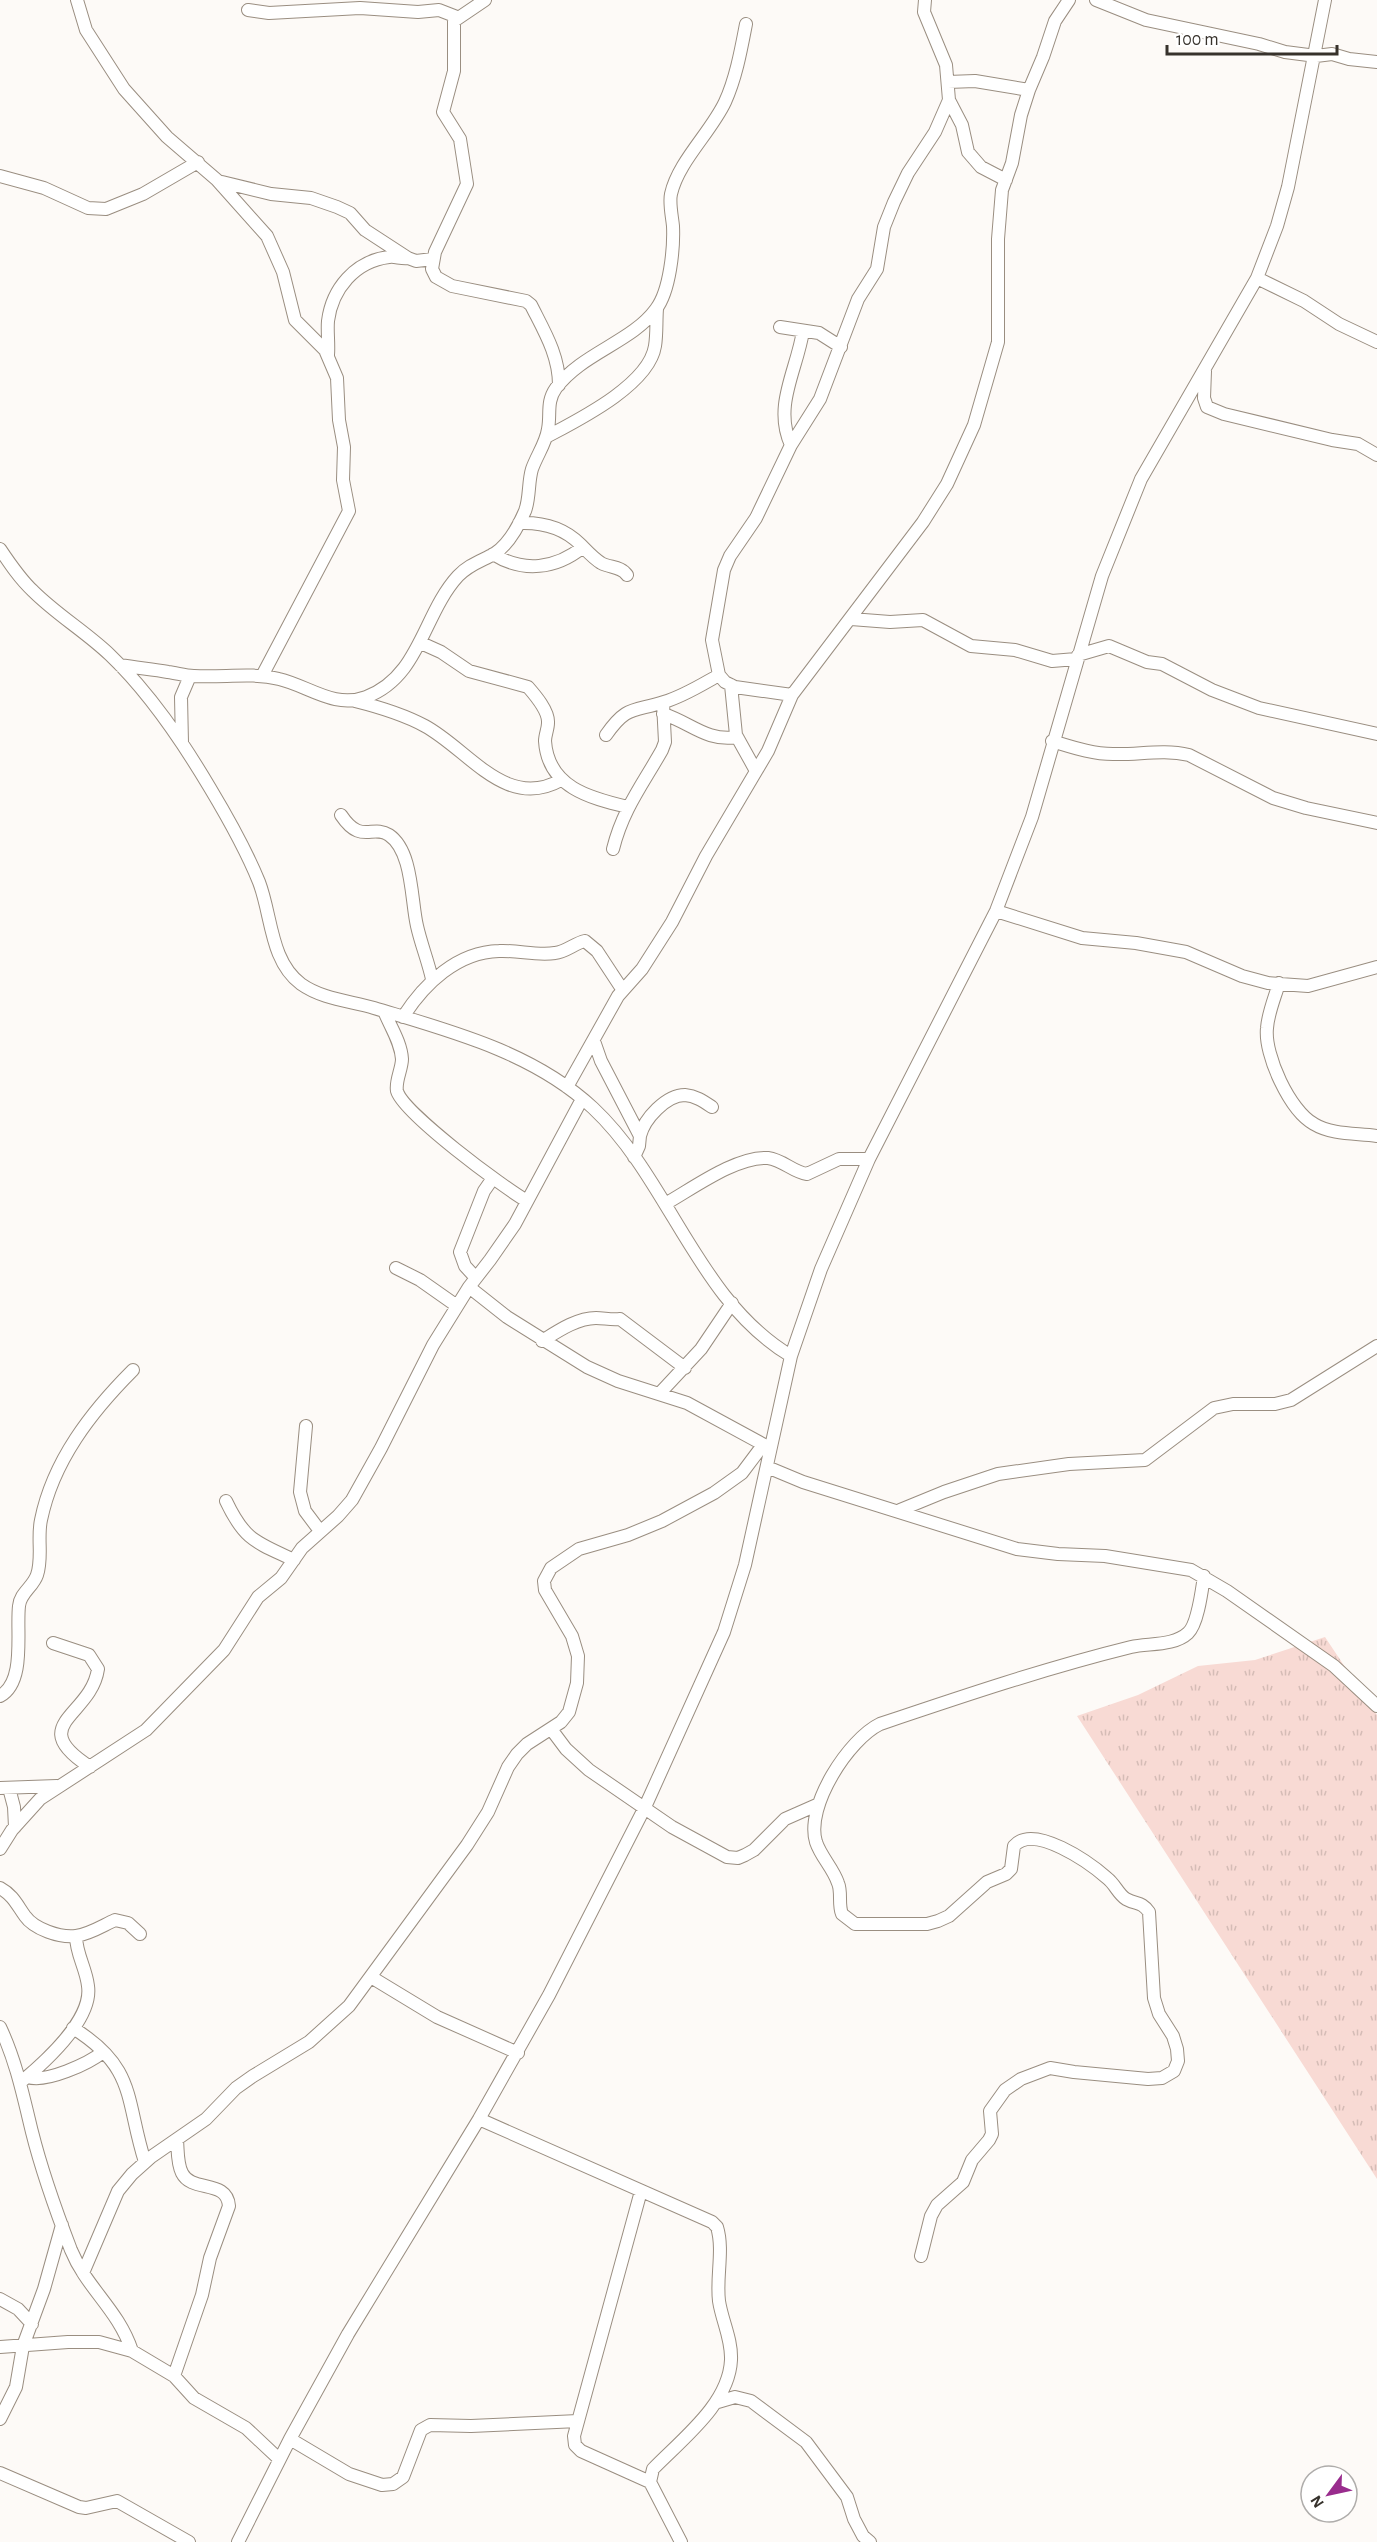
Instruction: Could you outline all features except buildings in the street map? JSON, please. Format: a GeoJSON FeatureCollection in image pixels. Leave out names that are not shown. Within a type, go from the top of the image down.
{"type":"FeatureCollection","features":[{"type":"Feature","properties":{"kind":"street"},"geometry":{"type":"LineString","coordinates":[[76,0],[86,30],[124,89],[167,137],[217,180],[267,236],[283,272],[295,320],[328,355]]}},
{"type":"Feature","properties":{"kind":"street"},"geometry":{"type":"LineString","coordinates":[[485,0],[457,17],[452,29],[454,71],[443,112],[460,139],[467,184],[441,235],[432,269],[436,277],[444,283],[500,296],[521,298],[531,305],[554,352],[558,365],[559,385]]}},
{"type":"Feature","properties":{"kind":"street"},"geometry":{"type":"LineString","coordinates":[[924,0],[924,12],[942,50],[949,100],[961,122],[964,141],[971,157],[981,167],[1005,180]]}},
{"type":"Feature","properties":{"kind":"street"},"geometry":{"type":"LineString","coordinates":[[567,1087],[622,989],[642,969],[658,947],[706,856],[768,751],[792,695],[923,522],[947,484],[974,425],[998,342],[1000,202],[1012,163],[1021,115],[1055,21],[1070,0]]}},
{"type":"Feature","properties":{"kind":"street"},"geometry":{"type":"LineString","coordinates":[[1096,0],[1146,20],[1259,44],[1285,52],[1316,56],[1332,54],[1349,59],[1377,62]]}},
{"type":"Feature","properties":{"kind":"street"},"geometry":{"type":"LineString","coordinates":[[238,2542],[279,2459],[348,2334],[518,2054],[645,1807],[724,1632],[745,1565],[767,1467],[768,1446],[791,1356],[821,1269],[869,1159],[996,911],[1032,817],[1052,741],[1102,576],[1141,479],[1257,278],[1277,226],[1288,188],[1316,56],[1325,0]]}},
{"type":"Feature","properties":{"kind":"street"},"geometry":{"type":"LineString","coordinates":[[248,10],[292,13],[347,4],[418,12],[439,10],[457,17]]}},
{"type":"Feature","properties":{"kind":"street"},"geometry":{"type":"LineString","coordinates":[[546,437],[611,399],[643,372],[655,347],[657,309],[668,279],[672,257],[670,196],[684,167],[725,102],[738,63],[746,24]]}},
{"type":"Feature","properties":{"kind":"street"},"geometry":{"type":"LineString","coordinates":[[948,82],[975,81],[1029,90]]}},
{"type":"Feature","properties":{"kind":"street"},"geometry":{"type":"LineString","coordinates":[[792,695],[731,685],[719,675],[712,640],[724,570],[730,556],[756,518],[791,444],[820,399],[858,299],[877,269],[884,227],[894,202],[908,173],[935,132],[949,100]]}},
{"type":"Feature","properties":{"kind":"street"},"geometry":{"type":"LineString","coordinates":[[0,176],[44,188],[88,208],[106,209],[143,194],[198,162]]}},
{"type":"Feature","properties":{"kind":"street"},"geometry":{"type":"LineString","coordinates":[[217,180],[232,186],[271,194],[311,198],[337,207],[350,213],[365,230],[408,258],[416,261],[433,259]]}},
{"type":"Feature","properties":{"kind":"street"},"geometry":{"type":"LineString","coordinates":[[262,676],[349,511],[343,480],[344,447],[338,407],[339,386],[328,355],[330,312],[340,288],[360,267],[389,257],[408,258]]}},
{"type":"Feature","properties":{"kind":"street"},"geometry":{"type":"LineString","coordinates":[[1257,278],[1304,301],[1339,324],[1377,342]]}},
{"type":"Feature","properties":{"kind":"street"},"geometry":{"type":"LineString","coordinates":[[355,701],[374,693],[394,678],[408,663],[457,577],[467,567],[493,554],[507,541],[519,523],[526,507],[532,469],[546,437],[549,400],[559,385],[575,368],[637,327],[657,309]]}},
{"type":"Feature","properties":{"kind":"street"},"geometry":{"type":"LineString","coordinates":[[780,327],[819,333],[841,347]]}},
{"type":"Feature","properties":{"kind":"street"},"geometry":{"type":"LineString","coordinates":[[791,444],[783,418],[784,400],[801,347],[803,331]]}},
{"type":"Feature","properties":{"kind":"street"},"geometry":{"type":"LineString","coordinates":[[1205,367],[1204,398],[1207,407],[1224,414],[1358,444],[1377,455]]}},
{"type":"Feature","properties":{"kind":"street"},"geometry":{"type":"LineString","coordinates":[[519,523],[551,526],[572,536],[604,565],[623,570],[627,575]]}},
{"type":"Feature","properties":{"kind":"street"},"geometry":{"type":"LineString","coordinates":[[493,554],[517,564],[536,568],[565,560],[583,546]]}},
{"type":"Feature","properties":{"kind":"street"},"geometry":{"type":"LineString","coordinates":[[0,549],[33,592],[81,628],[120,665],[141,688],[182,744],[239,839],[260,884],[282,961],[290,974],[302,985],[321,995],[384,1011],[474,1039],[543,1070],[567,1087],[614,1130],[732,1303],[756,1331],[791,1356]]}},
{"type":"Feature","properties":{"kind":"street"},"geometry":{"type":"LineString","coordinates":[[851,619],[890,622],[923,620],[971,646],[1015,650],[1052,661],[1077,657],[1109,646],[1147,662],[1162,664],[1212,690],[1259,708],[1377,734]]}},
{"type":"Feature","properties":{"kind":"street"},"geometry":{"type":"LineString","coordinates":[[421,643],[441,652],[469,671],[528,687],[548,718],[545,738],[551,769],[561,780],[588,795],[628,807]]}},
{"type":"Feature","properties":{"kind":"street"},"geometry":{"type":"LineString","coordinates":[[120,665],[190,676],[262,676],[291,682],[330,699],[355,701],[390,711],[426,726],[476,764],[512,786],[539,790],[561,780]]}},
{"type":"Feature","properties":{"kind":"street"},"geometry":{"type":"LineString","coordinates":[[606,735],[615,722],[630,710],[663,708],[719,675]]}},
{"type":"Feature","properties":{"kind":"street"},"geometry":{"type":"LineString","coordinates":[[182,744],[181,697],[190,676]]}},
{"type":"Feature","properties":{"kind":"street"},"geometry":{"type":"LineString","coordinates":[[731,685],[736,737],[756,771]]}},
{"type":"Feature","properties":{"kind":"street"},"geometry":{"type":"LineString","coordinates":[[663,708],[706,736],[722,739],[736,737]]}},
{"type":"Feature","properties":{"kind":"street"},"geometry":{"type":"LineString","coordinates":[[613,849],[617,830],[628,807],[665,742],[663,708]]}},
{"type":"Feature","properties":{"kind":"street"},"geometry":{"type":"LineString","coordinates":[[1052,741],[1089,752],[1189,754],[1273,798],[1306,808],[1377,823]]}},
{"type":"Feature","properties":{"kind":"street"},"geometry":{"type":"LineString","coordinates":[[341,815],[351,828],[361,832],[385,834],[397,845],[410,876],[417,928],[432,979]]}},
{"type":"Feature","properties":{"kind":"street"},"geometry":{"type":"LineString","coordinates":[[996,911],[1082,938],[1136,943],[1186,952],[1254,980],[1308,986],[1377,967]]}},
{"type":"Feature","properties":{"kind":"street"},"geometry":{"type":"LineString","coordinates":[[403,1017],[432,979],[463,961],[480,954],[499,951],[552,954],[563,952],[582,941],[597,951],[622,989]]}},
{"type":"Feature","properties":{"kind":"street"},"geometry":{"type":"LineString","coordinates":[[1279,983],[1267,1034],[1274,1062],[1290,1098],[1314,1124],[1329,1130],[1377,1136]]}},
{"type":"Feature","properties":{"kind":"street"},"geometry":{"type":"LineString","coordinates":[[384,1011],[401,1049],[401,1068],[397,1085],[399,1095],[427,1125],[493,1178],[528,1202]]}},
{"type":"Feature","properties":{"kind":"street"},"geometry":{"type":"LineString","coordinates":[[594,1041],[601,1060],[640,1136]]}},
{"type":"Feature","properties":{"kind":"street"},"geometry":{"type":"LineString","coordinates":[[634,1157],[646,1122],[655,1112],[676,1097],[693,1096],[712,1107]]}},
{"type":"Feature","properties":{"kind":"street"},"geometry":{"type":"LineString","coordinates":[[0,1849],[15,1827],[40,1799],[146,1730],[224,1650],[252,1603],[281,1578],[302,1548],[338,1516],[352,1500],[433,1345],[472,1282],[502,1243],[528,1202],[582,1099]]}},
{"type":"Feature","properties":{"kind":"street"},"geometry":{"type":"LineString","coordinates":[[665,1204],[710,1177],[754,1160],[767,1158],[807,1174],[839,1159],[869,1159]]}},
{"type":"Feature","properties":{"kind":"street"},"geometry":{"type":"LineString","coordinates":[[493,1178],[484,1191],[460,1252],[472,1282],[543,1341],[605,1376],[687,1403],[768,1446]]}},
{"type":"Feature","properties":{"kind":"street"},"geometry":{"type":"LineString","coordinates":[[396,1268],[420,1280],[457,1306]]}},
{"type":"Feature","properties":{"kind":"street"},"geometry":{"type":"LineString","coordinates":[[660,1393],[685,1368],[732,1303]]}},
{"type":"Feature","properties":{"kind":"street"},"geometry":{"type":"LineString","coordinates":[[543,1341],[580,1321],[597,1318],[620,1319],[685,1368]]}},
{"type":"Feature","properties":{"kind":"street"},"geometry":{"type":"LineString","coordinates":[[900,1510],[998,1474],[1069,1464],[1145,1460],[1214,1408],[1225,1405],[1275,1404],[1291,1400],[1377,1346]]}},
{"type":"Feature","properties":{"kind":"street"},"geometry":{"type":"LineString","coordinates":[[0,1696],[9,1689],[15,1675],[19,1605],[37,1575],[41,1517],[58,1468],[91,1416],[133,1370]]}},
{"type":"Feature","properties":{"kind":"street"},"geometry":{"type":"LineString","coordinates":[[306,1426],[300,1477],[301,1503],[320,1531]]}},
{"type":"Feature","properties":{"kind":"street"},"geometry":{"type":"LineString","coordinates":[[83,2273],[118,2192],[132,2174],[206,2118],[236,2088],[309,2042],[349,2006],[467,1845],[488,1812],[508,1767],[517,1754],[532,1741],[552,1729],[568,1712],[574,1699],[578,1656],[572,1636],[545,1590],[544,1581],[551,1568],[579,1549],[628,1535],[662,1521],[714,1493],[742,1473],[768,1446]]}},
{"type":"Feature","properties":{"kind":"street"},"geometry":{"type":"LineString","coordinates":[[767,1467],[803,1482],[900,1510],[1017,1549],[1105,1556],[1180,1567],[1204,1576],[1334,1666],[1377,1706]]}},
{"type":"Feature","properties":{"kind":"street"},"geometry":{"type":"LineString","coordinates":[[226,1501],[242,1530],[260,1544],[294,1560]]}},
{"type":"Feature","properties":{"kind":"street"},"geometry":{"type":"LineString","coordinates":[[921,2256],[931,2216],[937,2205],[963,2182],[972,2160],[989,2140],[992,2134],[990,2111],[1005,2090],[1021,2079],[1050,2068],[1148,2079],[1162,2078],[1174,2071],[1178,2061],[1177,2049],[1173,2036],[1159,2014],[1154,1998],[1149,1912],[1143,1904],[1126,1899],[1105,1876],[1069,1851],[1039,1838],[1027,1837],[1014,1846],[1011,1869],[1006,1874],[987,1882],[949,1916],[927,1924],[855,1924],[848,1920],[840,1908],[839,1884],[816,1841],[815,1819],[819,1804],[852,1745],[867,1730],[986,1688],[1134,1646],[1169,1642],[1187,1634],[1193,1624],[1204,1576]]}},
{"type":"Feature","properties":{"kind":"street"},"geometry":{"type":"LineString","coordinates":[[53,1643],[89,1655],[98,1669],[92,1691],[72,1713],[62,1731],[61,1738],[66,1749],[90,1767]]}},
{"type":"Feature","properties":{"kind":"street"},"geometry":{"type":"LineString","coordinates":[[552,1729],[566,1749],[588,1770],[697,1842],[727,1857],[738,1858],[754,1850],[785,1819],[819,1804]]}},
{"type":"Feature","properties":{"kind":"street"},"geometry":{"type":"LineString","coordinates":[[15,1827],[14,1807],[5,1788],[58,1786]]}},
{"type":"Feature","properties":{"kind":"street"},"geometry":{"type":"LineString","coordinates":[[801,1812],[815,1819]]}},
{"type":"Feature","properties":{"kind":"street"},"geometry":{"type":"LineString","coordinates":[[0,1888],[9,1893],[25,1918],[38,1928],[76,1936],[101,1928],[115,1920],[128,1923],[140,1934]]}},
{"type":"Feature","properties":{"kind":"street"},"geometry":{"type":"LineString","coordinates":[[24,2079],[48,2058],[73,2028],[88,2003],[89,1987],[76,1936]]}},
{"type":"Feature","properties":{"kind":"street"},"geometry":{"type":"LineString","coordinates":[[371,1977],[437,2016],[518,2054]]}},
{"type":"Feature","properties":{"kind":"street"},"geometry":{"type":"LineString","coordinates":[[0,2026],[24,2079],[39,2156],[62,2225],[83,2273],[119,2320],[132,2351]]}},
{"type":"Feature","properties":{"kind":"street"},"geometry":{"type":"LineString","coordinates":[[73,2028],[89,2038],[113,2062],[127,2086],[145,2162]]}},
{"type":"Feature","properties":{"kind":"street"},"geometry":{"type":"LineString","coordinates":[[24,2079],[51,2078],[103,2052]]}},
{"type":"Feature","properties":{"kind":"street"},"geometry":{"type":"LineString","coordinates":[[479,2119],[712,2222],[717,2228],[719,2301],[730,2341],[731,2359],[728,2380],[718,2402],[652,2469],[650,2482],[681,2542]]}},
{"type":"Feature","properties":{"kind":"street"},"geometry":{"type":"LineString","coordinates":[[174,2376],[199,2305],[210,2258],[229,2206],[228,2200],[220,2190],[198,2185],[184,2176],[179,2164],[177,2140]]}},
{"type":"Feature","properties":{"kind":"street"},"geometry":{"type":"LineString","coordinates":[[641,2191],[574,2436],[575,2445],[581,2451],[650,2482]]}},
{"type":"Feature","properties":{"kind":"street"},"geometry":{"type":"LineString","coordinates":[[0,2419],[16,2387],[23,2346],[44,2289],[62,2225]]}},
{"type":"Feature","properties":{"kind":"street"},"geometry":{"type":"LineString","coordinates":[[0,2298],[11,2304],[32,2324]]}},
{"type":"Feature","properties":{"kind":"street"},"geometry":{"type":"LineString","coordinates":[[0,2347],[99,2342],[132,2351],[174,2376],[194,2398],[246,2428],[279,2459]]}},
{"type":"Feature","properties":{"kind":"street"},"geometry":{"type":"LineString","coordinates":[[718,2402],[735,2397],[751,2401],[806,2442],[847,2497],[854,2519],[863,2536],[870,2542]]}},
{"type":"Feature","properties":{"kind":"street"},"geometry":{"type":"LineString","coordinates":[[290,2439],[349,2474],[382,2485],[393,2484],[403,2477],[422,2430],[430,2425],[471,2426],[578,2421]]}},
{"type":"Feature","properties":{"kind":"street"},"geometry":{"type":"LineString","coordinates":[[0,2473],[79,2507],[86,2508],[117,2501],[189,2542]]}},
{"type":"Feature","properties":{"kind":"green space"},"geometry":{"type":"Polygon","coordinates":[[[1325,1637],[1377,1715],[1377,2179],[1077,1716],[1138,1695],[1198,1666],[1255,1660],[1325,1637]]]}}]}
